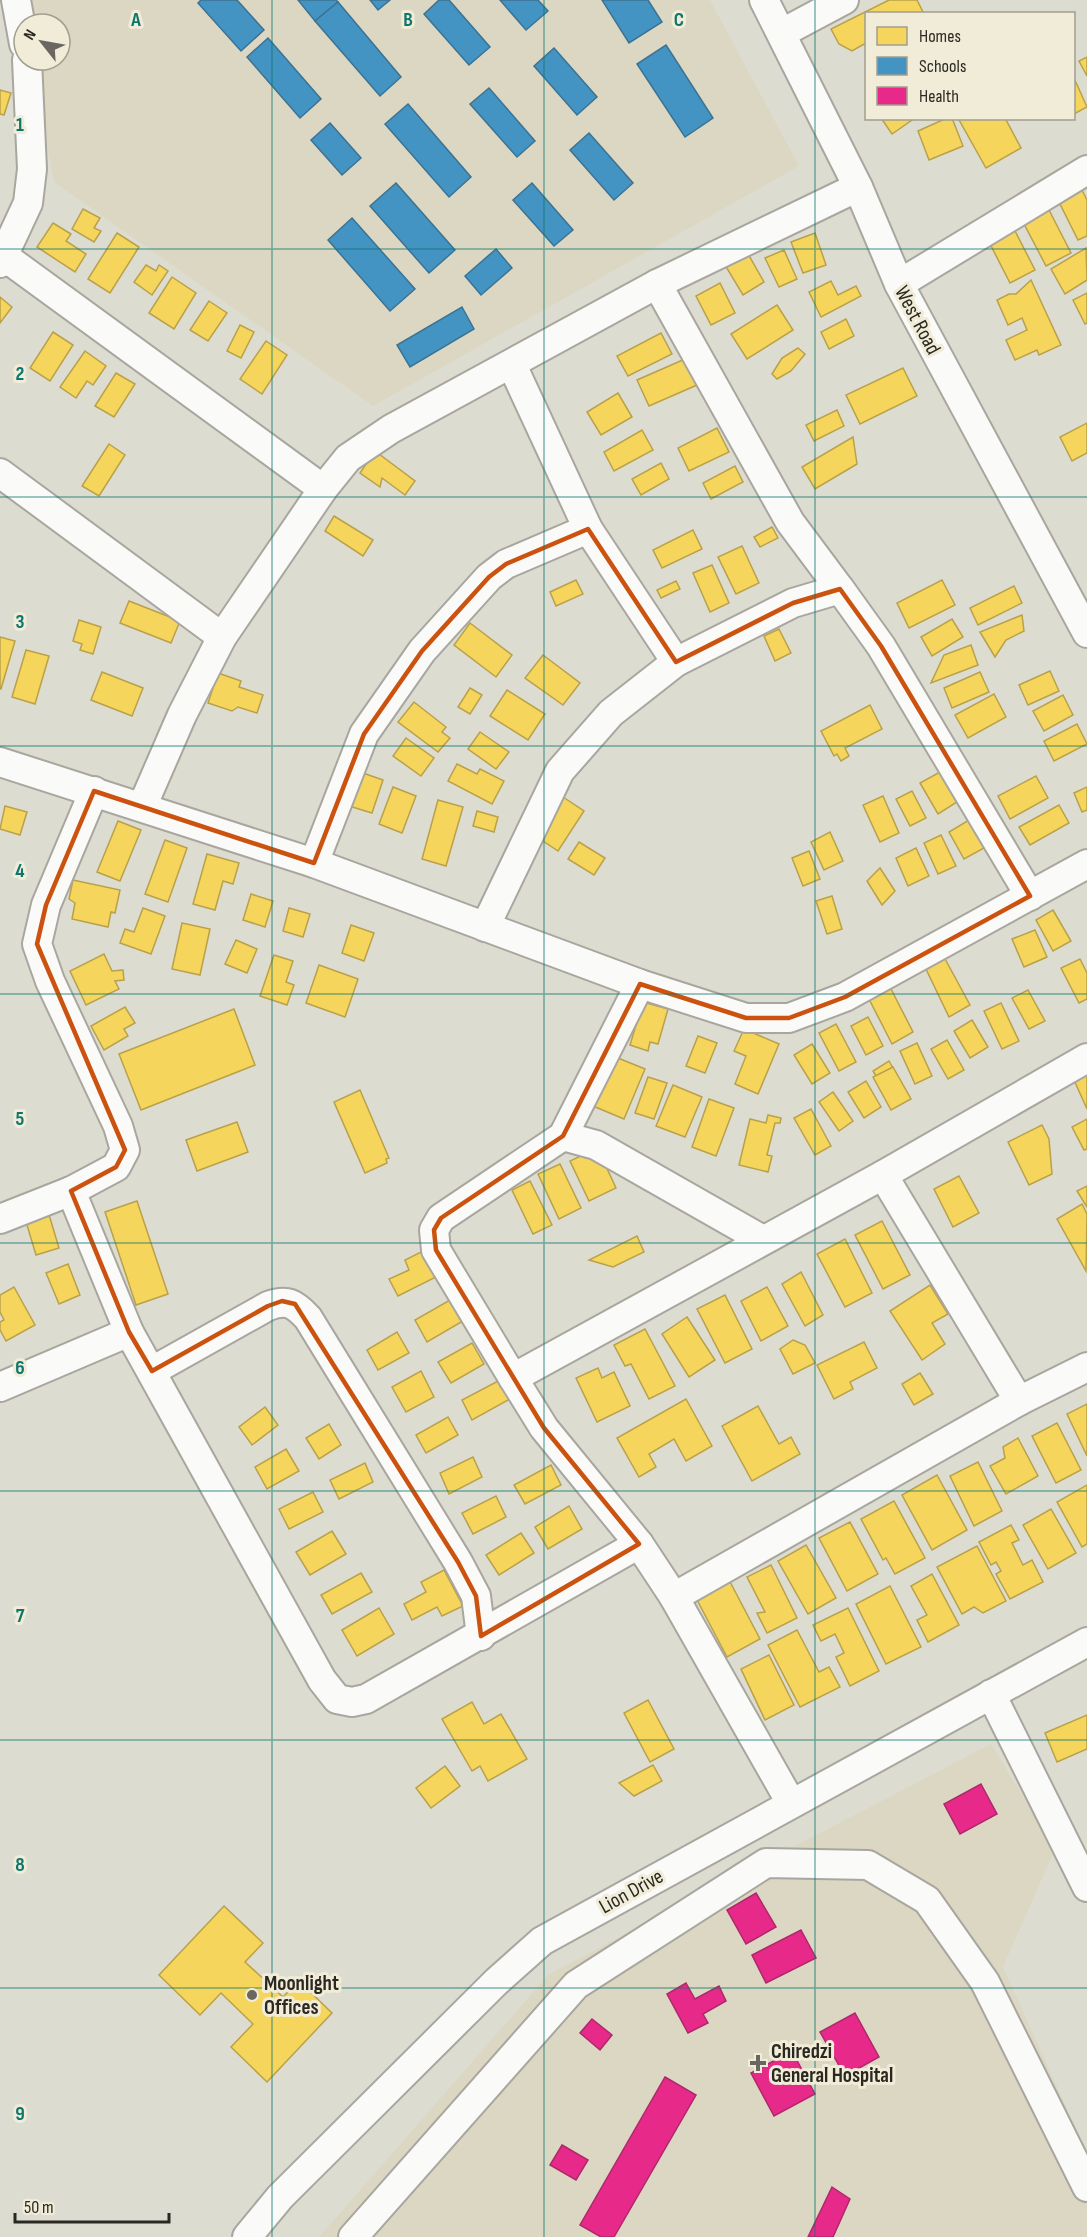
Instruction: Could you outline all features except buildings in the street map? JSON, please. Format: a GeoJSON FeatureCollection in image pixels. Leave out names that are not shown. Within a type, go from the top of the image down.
{"type":"FeatureCollection","features":[{"type":"Feature","properties":{"kind":"street","name":"West Road"},"geometry":{"type":"LineString","coordinates":[[764,0],[858,187],[898,284],[1087,633]]}},
{"type":"Feature","properties":{"kind":"street"},"geometry":{"type":"LineString","coordinates":[[782,33],[844,0]]}},
{"type":"Feature","properties":{"kind":"street"},"geometry":{"type":"LineString","coordinates":[[28,72],[32,169],[28,203],[2,260],[323,489]]}},
{"type":"Feature","properties":{"kind":"street"},"geometry":{"type":"LineString","coordinates":[[898,284],[1084,179]]}},
{"type":"Feature","properties":{"kind":"street"},"geometry":{"type":"LineString","coordinates":[[142,807],[182,715],[222,637],[323,489],[348,458],[391,429],[657,284],[858,187]]}},
{"type":"Feature","properties":{"kind":"street"},"geometry":{"type":"LineString","coordinates":[[657,284],[790,522],[881,646],[1030,896]]}},
{"type":"Feature","properties":{"kind":"street"},"geometry":{"type":"LineString","coordinates":[[512,365],[588,529],[676,662]]}},
{"type":"Feature","properties":{"kind":"street"},"geometry":{"type":"LineString","coordinates":[[0,473],[222,637]]}},
{"type":"Feature","properties":{"kind":"street"},"geometry":{"type":"LineString","coordinates":[[314,863],[364,734],[422,651],[506,564],[588,529]]}},
{"type":"Feature","properties":{"kind":"street"},"geometry":{"type":"LineString","coordinates":[[485,927],[560,771],[611,713],[676,662],[793,603],[840,589]]}},
{"type":"Feature","properties":{"kind":"street"},"geometry":{"type":"LineString","coordinates":[[0,762],[314,863],[640,984],[746,1018],[789,1018],[845,997],[1087,864]]}},
{"type":"Feature","properties":{"kind":"street"},"geometry":{"type":"LineString","coordinates":[[0,1219],[71,1191],[116,1167],[125,1150],[117,1126],[50,981],[37,944],[46,904],[94,791]]}},
{"type":"Feature","properties":{"kind":"street"},"geometry":{"type":"LineString","coordinates":[[640,984],[563,1136],[441,1218],[434,1230],[436,1250],[544,1428],[639,1544],[674,1597],[791,1803]]}},
{"type":"Feature","properties":{"kind":"street"},"geometry":{"type":"LineString","coordinates":[[513,1378],[883,1175],[1087,1058]]}},
{"type":"Feature","properties":{"kind":"street"},"geometry":{"type":"LineString","coordinates":[[563,1136],[596,1145],[763,1240]]}},
{"type":"Feature","properties":{"kind":"street"},"geometry":{"type":"LineString","coordinates":[[883,1175],[1019,1401]]}},
{"type":"Feature","properties":{"kind":"street"},"geometry":{"type":"LineString","coordinates":[[71,1191],[129,1332],[322,1680],[337,1699],[352,1702],[366,1699],[481,1636],[639,1544]]}},
{"type":"Feature","properties":{"kind":"street"},"geometry":{"type":"LineString","coordinates":[[152,1371],[268,1306],[282,1301],[295,1304],[308,1318],[458,1562],[476,1596],[481,1636]]}},
{"type":"Feature","properties":{"kind":"street"},"geometry":{"type":"LineString","coordinates":[[0,1387],[129,1332]]}},
{"type":"Feature","properties":{"kind":"street"},"geometry":{"type":"LineString","coordinates":[[674,1597],[1019,1401],[1087,1367]]}},
{"type":"Feature","properties":{"kind":"street","name":"Lion Drive"},"geometry":{"type":"LineString","coordinates":[[247,2237],[288,2188],[496,1982],[542,1941],[1087,1642]]}},
{"type":"Feature","properties":{"kind":"street"},"geometry":{"type":"LineString","coordinates":[[992,1694],[1087,1887]]}},
{"type":"Feature","properties":{"kind":"street"},"geometry":{"type":"LineString","coordinates":[[353,2237],[576,1985],[766,1863],[868,1865],[927,1900],[986,1982],[1087,2187]]}},
{"type":"Feature","properties":{"kind":"highlighted area"},"geometry":{"type":"Polygon","coordinates":[[[588,529],[676,662],[793,603],[840,589],[881,646],[1030,896],[845,997],[789,1018],[746,1018],[640,984],[563,1136],[441,1218],[434,1230],[436,1250],[544,1428],[639,1544],[481,1636],[476,1596],[458,1562],[295,1304],[282,1301],[268,1306],[152,1371],[129,1332],[71,1191],[116,1167],[125,1150],[37,944],[46,905],[94,791],[314,863],[364,734],[422,651],[489,577],[506,564],[588,529]]]}},
{"type":"Feature","properties":{"kind":"shaded area"},"geometry":{"type":"Polygon","coordinates":[[[18,0],[710,0],[799,166],[373,406],[54,182],[32,72],[72,72],[72,12],[21,12],[18,0]]]}},
{"type":"Feature","properties":{"kind":"shaded area","name":"Chiredzi General Hospital"},"geometry":{"type":"Polygon","coordinates":[[[991,1744],[1055,1849],[1003,1967],[1087,2153],[1087,2237],[319,2237],[549,1974],[991,1744]]]}},
{"type":"Feature","properties":{"kind":"place","name":"Moonlight Offices"},"geometry":{"type":"Point","coordinates":[252,1995]}},
{"type":"Feature","properties":{"kind":"place","name":"Chiredzi General Hospital"},"geometry":{"type":"Point","coordinates":[758,2063]}}]}
